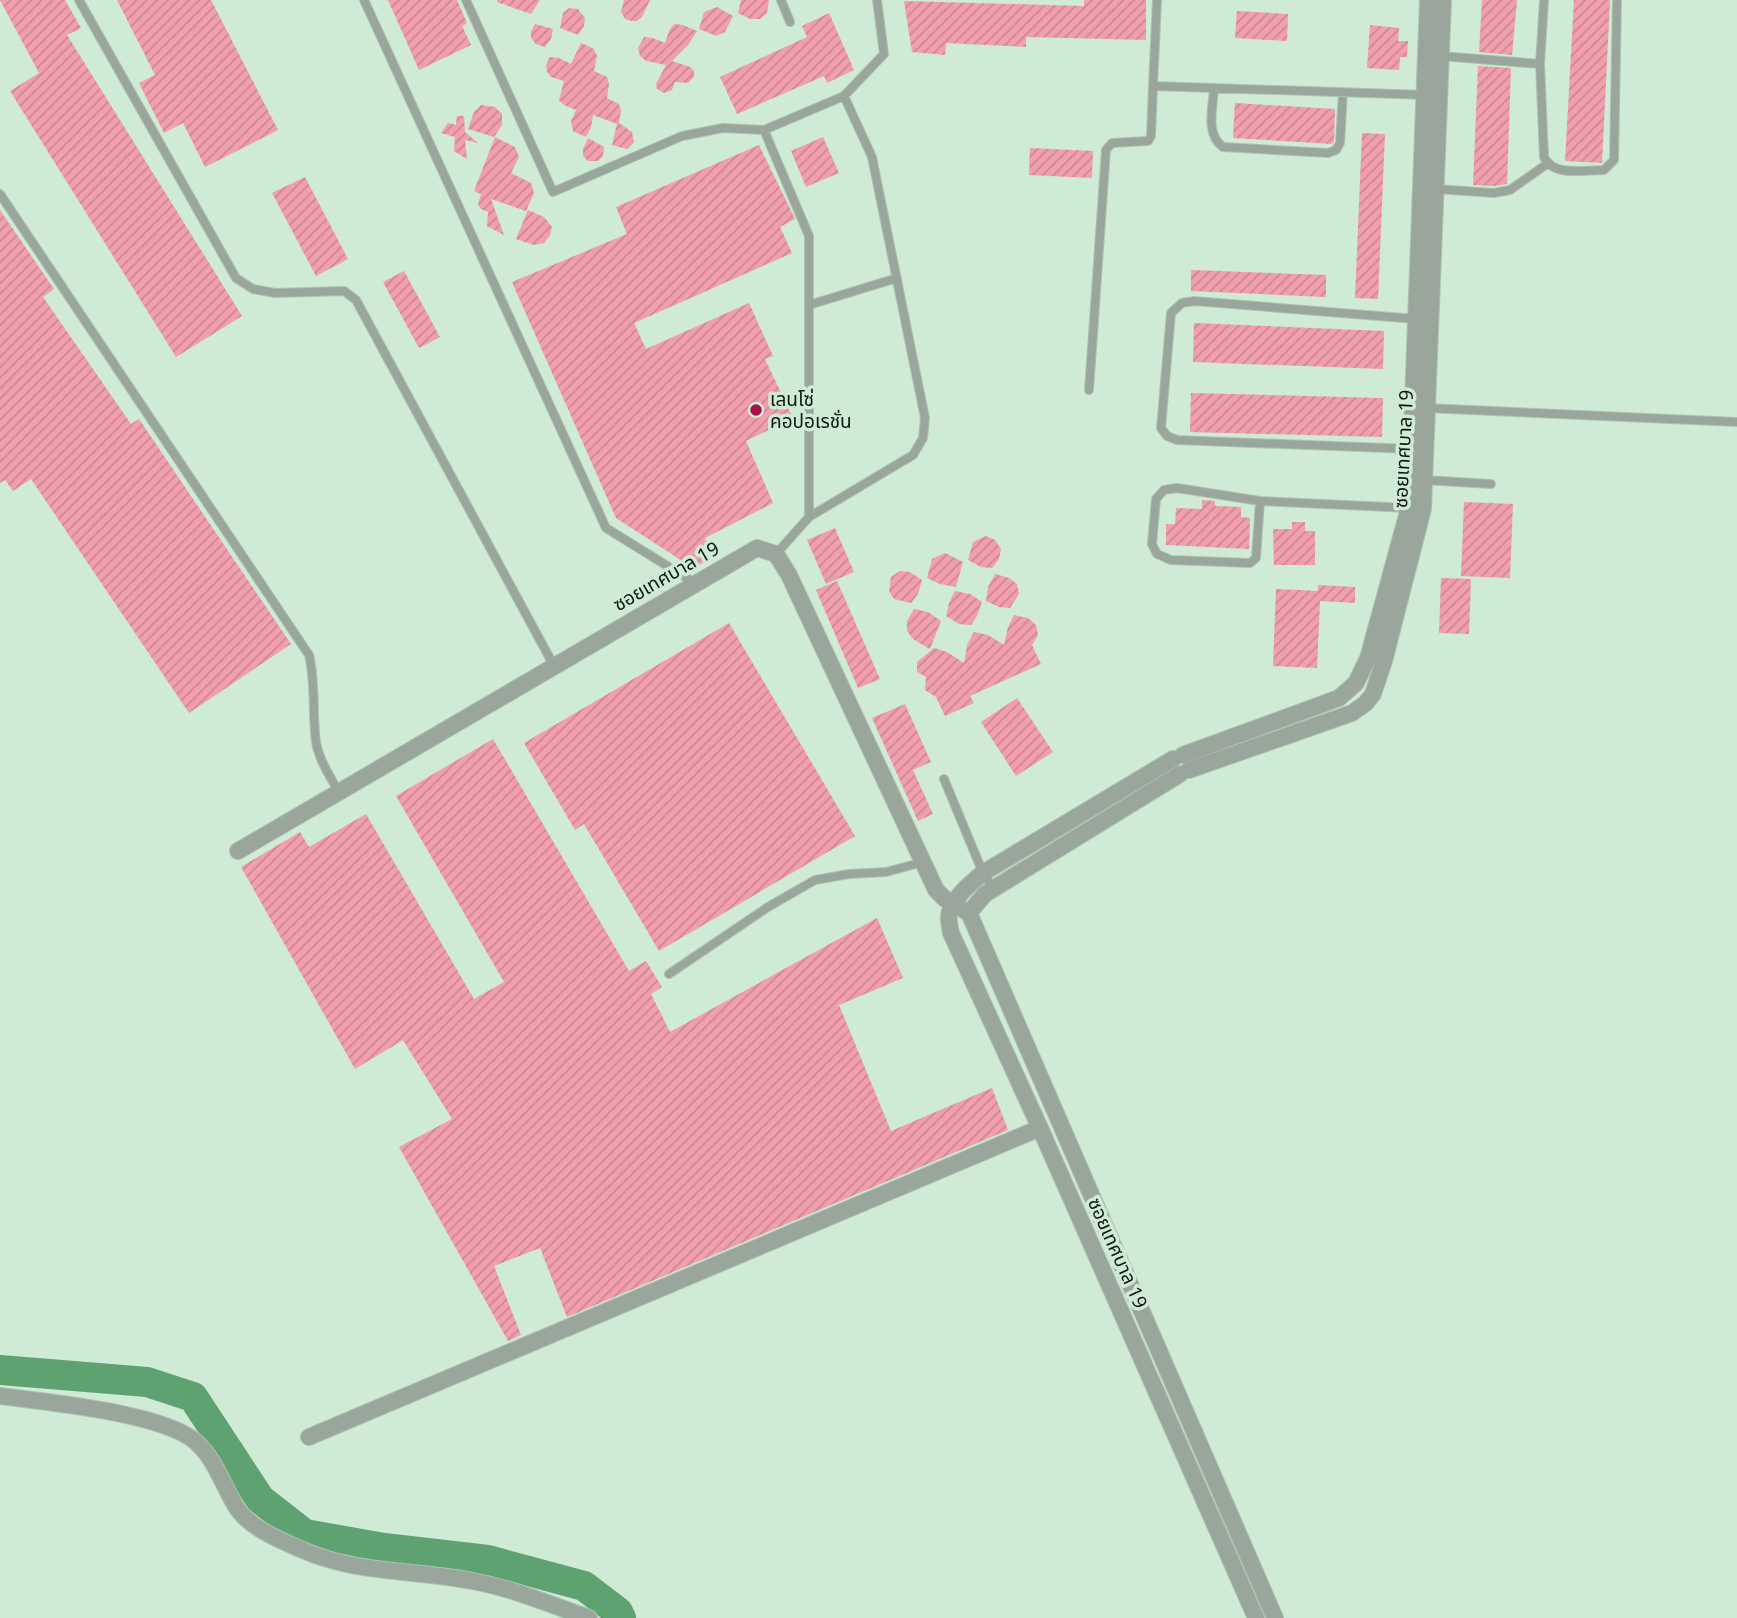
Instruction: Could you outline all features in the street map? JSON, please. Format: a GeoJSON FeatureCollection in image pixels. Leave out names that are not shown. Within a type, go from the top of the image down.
{"type":"FeatureCollection","features":[{"type":"Feature","properties":{"kind":"street","name":"ซอยเทศบาล 19"},"geometry":{"type":"LineString","coordinates":[[1416,509],[1411,449],[1420,408],[1435,189],[1428,0]]}},
{"type":"Feature","properties":{"kind":"street","name":"ซอยเทศบาล 19"},"geometry":{"type":"LineString","coordinates":[[1256,1618],[951,933],[949,915],[967,887],[983,873],[1181,765],[1339,698],[1356,683],[1386,620],[1424,480],[1416,319],[1432,96],[1441,56],[1443,0]]}},
{"type":"Feature","properties":{"kind":"street","name":"ซอยเทศบาล 19"},"geometry":{"type":"LineString","coordinates":[[238,851],[757,548],[775,554]]}},
{"type":"Feature","properties":{"kind":"street"},"geometry":{"type":"LineString","coordinates":[[775,554],[789,575],[936,890],[969,913]]}},
{"type":"Feature","properties":{"kind":"street","name":"ซอยเทศบาล 19"},"geometry":{"type":"LineString","coordinates":[[1181,765],[994,888],[980,899],[969,913],[1275,1618]]}},
{"type":"Feature","properties":{"kind":"street"},"geometry":{"type":"LineString","coordinates":[[309,1437],[1040,1129]]}},
{"type":"Feature","properties":{"kind":"street"},"geometry":{"type":"LineString","coordinates":[[0,1396],[124,1415],[185,1434],[206,1452],[222,1477],[235,1506],[244,1516],[255,1525],[309,1553],[375,1571],[450,1577],[484,1583],[589,1618]]}},
{"type":"Feature","properties":{"kind":"lane"},"geometry":{"type":"LineString","coordinates":[[79,0],[236,278],[253,289],[275,293],[344,290],[356,300],[554,666]]}},
{"type":"Feature","properties":{"kind":"lane"},"geometry":{"type":"LineString","coordinates":[[364,0],[606,528],[695,583]]}},
{"type":"Feature","properties":{"kind":"lane"},"geometry":{"type":"LineString","coordinates":[[466,0],[553,192],[682,135],[723,128],[764,130],[844,96],[884,54],[877,0]]}},
{"type":"Feature","properties":{"kind":"lane"},"geometry":{"type":"LineString","coordinates":[[781,0],[790,22]]}},
{"type":"Feature","properties":{"kind":"lane"},"geometry":{"type":"LineString","coordinates":[[1089,390],[1105,150],[1112,143],[1148,141],[1151,136],[1157,0]]}},
{"type":"Feature","properties":{"kind":"lane"},"geometry":{"type":"LineString","coordinates":[[1544,0],[1541,64],[1544,157],[1547,164],[1555,169],[1604,170],[1614,160],[1617,0]]}},
{"type":"Feature","properties":{"kind":"lane"},"geometry":{"type":"LineString","coordinates":[[1441,56],[1541,64]]}},
{"type":"Feature","properties":{"kind":"lane"},"geometry":{"type":"LineString","coordinates":[[1153,86],[1432,96]]}},
{"type":"Feature","properties":{"kind":"lane"},"geometry":{"type":"LineString","coordinates":[[1214,88],[1212,133],[1215,141],[1223,147],[1328,153],[1336,150],[1340,143],[1343,92]]}},
{"type":"Feature","properties":{"kind":"lane"},"geometry":{"type":"LineString","coordinates":[[775,554],[809,517],[914,455],[923,438],[925,418],[872,157],[844,96]]}},
{"type":"Feature","properties":{"kind":"lane"},"geometry":{"type":"LineString","coordinates":[[764,130],[808,236],[809,517]]}},
{"type":"Feature","properties":{"kind":"lane"},"geometry":{"type":"LineString","coordinates":[[1435,189],[1494,193],[1510,190],[1547,164]]}},
{"type":"Feature","properties":{"kind":"lane"},"geometry":{"type":"LineString","coordinates":[[0,194],[309,655],[314,673],[316,741],[319,755],[338,792]]}},
{"type":"Feature","properties":{"kind":"lane"},"geometry":{"type":"LineString","coordinates":[[809,305],[897,278]]}},
{"type":"Feature","properties":{"kind":"lane"},"geometry":{"type":"LineString","coordinates":[[1411,449],[1177,440],[1167,436],[1161,428],[1171,313],[1182,303],[1194,301],[1416,319]]}},
{"type":"Feature","properties":{"kind":"lane"},"geometry":{"type":"LineString","coordinates":[[1420,408],[1737,422]]}},
{"type":"Feature","properties":{"kind":"lane"},"geometry":{"type":"LineString","coordinates":[[1424,480],[1491,484]]}},
{"type":"Feature","properties":{"kind":"lane"},"geometry":{"type":"LineString","coordinates":[[1260,501],[1258,550],[1256,558],[1250,563],[1171,560],[1157,554],[1152,544],[1156,499],[1164,490],[1177,488],[1260,501],[1416,509]]}},
{"type":"Feature","properties":{"kind":"lane"},"geometry":{"type":"LineString","coordinates":[[944,779],[983,873],[994,888]]}},
{"type":"Feature","properties":{"kind":"lane"},"geometry":{"type":"LineString","coordinates":[[669,974],[768,907],[815,880],[849,874],[886,872],[923,862]]}},
{"type":"Feature","properties":{"kind":"building"},"geometry":{"type":"Polygon","coordinates":[[[0,0],[65,0],[81,28],[67,35],[242,316],[176,357],[10,91],[39,73],[0,0]]]}},
{"type":"Feature","properties":{"kind":"building"},"geometry":{"type":"Polygon","coordinates":[[[117,0],[211,0],[278,130],[205,167],[183,123],[164,133],[139,83],[155,75],[117,0]]]}},
{"type":"Feature","properties":{"kind":"building"},"geometry":{"type":"Polygon","coordinates":[[[388,0],[457,0],[467,23],[462,26],[471,45],[419,70],[388,0]]]}},
{"type":"Feature","properties":{"kind":"building"},"geometry":{"type":"Polygon","coordinates":[[[497,0],[540,0],[531,14],[497,0]]]}},
{"type":"Feature","properties":{"kind":"building"},"geometry":{"type":"Polygon","coordinates":[[[624,0],[650,0],[642,17],[632,21],[625,19],[621,12],[624,0]]]}},
{"type":"Feature","properties":{"kind":"building"},"geometry":{"type":"Polygon","coordinates":[[[741,0],[769,0],[767,13],[760,19],[750,19],[738,13],[741,0]]]}},
{"type":"Feature","properties":{"kind":"building"},"geometry":{"type":"Polygon","coordinates":[[[1084,0],[1146,0],[1146,40],[1026,37],[1026,47],[946,43],[945,55],[912,52],[904,1],[1084,6],[1084,0]]]}},
{"type":"Feature","properties":{"kind":"building"},"geometry":{"type":"Polygon","coordinates":[[[1482,0],[1517,0],[1512,55],[1479,52],[1482,0]]]}},
{"type":"Feature","properties":{"kind":"building"},"geometry":{"type":"Polygon","coordinates":[[[1574,0],[1610,0],[1602,163],[1565,161],[1574,0]]]}},
{"type":"Feature","properties":{"kind":"building"},"geometry":{"type":"Polygon","coordinates":[[[717,7],[733,16],[725,32],[716,36],[699,29],[704,12],[717,7]]]}},
{"type":"Feature","properties":{"kind":"building"},"geometry":{"type":"Polygon","coordinates":[[[569,8],[578,9],[585,18],[584,26],[578,35],[560,28],[563,13],[569,8]]]}},
{"type":"Feature","properties":{"kind":"building"},"geometry":{"type":"Polygon","coordinates":[[[1237,11],[1288,14],[1287,41],[1235,38],[1237,11]]]}},
{"type":"Feature","properties":{"kind":"building"},"geometry":{"type":"Polygon","coordinates":[[[829,13],[854,70],[827,83],[824,76],[737,114],[720,77],[807,37],[802,26],[829,13]]]}},
{"type":"Feature","properties":{"kind":"building"},"geometry":{"type":"Polygon","coordinates":[[[535,24],[553,29],[551,39],[545,47],[536,44],[531,38],[535,24]]]}},
{"type":"Feature","properties":{"kind":"building"},"geometry":{"type":"Polygon","coordinates":[[[674,24],[697,31],[689,44],[672,61],[690,67],[694,71],[694,77],[688,83],[675,82],[672,90],[664,93],[657,89],[656,84],[666,65],[646,61],[640,56],[638,48],[644,37],[665,43],[674,24]]]}},
{"type":"Feature","properties":{"kind":"building"},"geometry":{"type":"Polygon","coordinates":[[[1370,25],[1399,28],[1398,41],[1408,41],[1407,57],[1400,57],[1399,70],[1367,68],[1370,25]]]}},
{"type":"Feature","properties":{"kind":"building"},"geometry":{"type":"Polygon","coordinates":[[[581,43],[594,49],[597,56],[594,71],[607,77],[607,98],[619,104],[619,123],[632,132],[634,142],[627,149],[612,145],[617,124],[593,115],[586,137],[573,131],[571,121],[576,110],[559,100],[564,81],[551,77],[546,65],[550,57],[571,64],[581,43]]]}},
{"type":"Feature","properties":{"kind":"building"},"geometry":{"type":"Polygon","coordinates":[[[1478,66],[1511,68],[1507,184],[1473,185],[1478,66]]]}},
{"type":"Feature","properties":{"kind":"building"},"geometry":{"type":"Polygon","coordinates":[[[1235,103],[1335,109],[1334,141],[1332,144],[1233,138],[1235,103]]]}},
{"type":"Feature","properties":{"kind":"building"},"geometry":{"type":"Polygon","coordinates":[[[481,105],[495,107],[502,114],[502,125],[494,137],[468,129],[474,112],[481,105]]]}},
{"type":"Feature","properties":{"kind":"building"},"geometry":{"type":"Polygon","coordinates":[[[457,116],[464,116],[465,132],[478,143],[465,140],[467,159],[454,151],[455,137],[441,133],[448,123],[456,125],[457,116]]]}},
{"type":"Feature","properties":{"kind":"building"},"geometry":{"type":"Polygon","coordinates":[[[1362,133],[1385,134],[1378,299],[1355,298],[1362,133]]]}},
{"type":"Feature","properties":{"kind":"building"},"geometry":{"type":"Polygon","coordinates":[[[495,137],[515,147],[519,157],[511,173],[531,183],[534,193],[526,211],[491,199],[504,235],[487,226],[488,212],[478,205],[481,194],[474,191],[495,137]]]}},
{"type":"Feature","properties":{"kind":"building"},"geometry":{"type":"Polygon","coordinates":[[[823,137],[839,173],[806,187],[791,151],[823,137]]]}},
{"type":"Feature","properties":{"kind":"building"},"geometry":{"type":"Polygon","coordinates":[[[588,138],[604,147],[603,156],[598,161],[588,161],[583,156],[588,138]]]}},
{"type":"Feature","properties":{"kind":"building"},"geometry":{"type":"Polygon","coordinates":[[[759,145],[795,219],[780,227],[792,253],[634,323],[646,349],[749,303],[773,356],[765,359],[793,418],[746,441],[773,503],[705,538],[713,558],[693,568],[616,518],[512,282],[627,234],[616,207],[759,145]]]}},
{"type":"Feature","properties":{"kind":"building"},"geometry":{"type":"Polygon","coordinates":[[[1030,148],[1093,151],[1092,178],[1029,175],[1030,148]]]}},
{"type":"Feature","properties":{"kind":"building"},"geometry":{"type":"Polygon","coordinates":[[[305,177],[348,259],[316,276],[272,193],[305,177]]]}},
{"type":"Feature","properties":{"kind":"building"},"geometry":{"type":"Polygon","coordinates":[[[0,210],[54,289],[43,297],[131,424],[139,419],[291,644],[189,713],[31,479],[13,491],[5,480],[0,483],[0,210]]]}},
{"type":"Feature","properties":{"kind":"building"},"geometry":{"type":"Polygon","coordinates":[[[528,210],[544,217],[552,227],[544,243],[534,245],[516,239],[528,210]]]}},
{"type":"Feature","properties":{"kind":"building"},"geometry":{"type":"Polygon","coordinates":[[[1191,270],[1326,275],[1326,297],[1191,291],[1191,270]]]}},
{"type":"Feature","properties":{"kind":"building"},"geometry":{"type":"Polygon","coordinates":[[[404,271],[440,337],[419,348],[383,282],[404,271]]]}},
{"type":"Feature","properties":{"kind":"building"},"geometry":{"type":"Polygon","coordinates":[[[1194,323],[1384,331],[1383,369],[1193,362],[1194,323]]]}},
{"type":"Feature","properties":{"kind":"building"},"geometry":{"type":"Polygon","coordinates":[[[1191,393],[1383,398],[1382,437],[1190,432],[1191,393]]]}},
{"type":"Feature","properties":{"kind":"building"},"geometry":{"type":"Polygon","coordinates":[[[1202,500],[1215,501],[1215,506],[1241,507],[1241,517],[1250,518],[1249,549],[1166,545],[1166,524],[1175,524],[1176,508],[1202,509],[1202,500]]]}},
{"type":"Feature","properties":{"kind":"building"},"geometry":{"type":"Polygon","coordinates":[[[1464,502],[1513,504],[1510,578],[1461,576],[1464,502]]]}},
{"type":"Feature","properties":{"kind":"building"},"geometry":{"type":"Polygon","coordinates":[[[1292,522],[1305,522],[1305,531],[1315,531],[1315,565],[1274,565],[1273,529],[1292,529],[1292,522]]]}},
{"type":"Feature","properties":{"kind":"building"},"geometry":{"type":"Polygon","coordinates":[[[835,528],[854,572],[826,584],[807,540],[835,528]]]}},
{"type":"Feature","properties":{"kind":"building"},"geometry":{"type":"Polygon","coordinates":[[[986,536],[995,540],[1001,549],[999,559],[992,568],[981,567],[968,560],[973,542],[986,536]]]}},
{"type":"Feature","properties":{"kind":"building"},"geometry":{"type":"Polygon","coordinates":[[[945,553],[963,562],[956,587],[927,578],[932,559],[945,553]]]}},
{"type":"Feature","properties":{"kind":"building"},"geometry":{"type":"Polygon","coordinates":[[[900,571],[910,572],[922,580],[918,594],[911,603],[894,599],[889,591],[891,577],[900,571]]]}},
{"type":"Feature","properties":{"kind":"building"},"geometry":{"type":"Polygon","coordinates":[[[995,574],[1009,578],[1017,584],[1019,594],[1010,608],[999,607],[986,601],[988,587],[995,574]]]}},
{"type":"Feature","properties":{"kind":"building"},"geometry":{"type":"Polygon","coordinates":[[[1441,578],[1471,579],[1469,634],[1439,633],[1441,578]]]}},
{"type":"Feature","properties":{"kind":"building"},"geometry":{"type":"Polygon","coordinates":[[[837,581],[880,679],[858,688],[816,590],[837,581]]]}},
{"type":"Feature","properties":{"kind":"building"},"geometry":{"type":"Polygon","coordinates":[[[1318,585],[1355,587],[1355,603],[1320,601],[1317,668],[1273,666],[1276,589],[1318,591],[1318,585]]]}},
{"type":"Feature","properties":{"kind":"building"},"geometry":{"type":"Polygon","coordinates":[[[955,591],[970,594],[982,602],[971,625],[959,624],[946,616],[955,591]]]}},
{"type":"Feature","properties":{"kind":"building"},"geometry":{"type":"Polygon","coordinates":[[[914,609],[928,612],[941,621],[930,649],[913,639],[907,631],[907,621],[914,609]]]}},
{"type":"Feature","properties":{"kind":"building"},"geometry":{"type":"Polygon","coordinates":[[[1014,615],[1028,618],[1036,625],[1038,635],[1032,645],[1041,664],[970,696],[974,703],[945,716],[936,697],[925,690],[926,677],[917,672],[917,662],[934,648],[947,652],[964,663],[967,645],[974,632],[988,635],[1004,645],[1014,615]]]}},
{"type":"Feature","properties":{"kind":"building"},"geometry":{"type":"Polygon","coordinates":[[[729,623],[855,836],[659,951],[584,824],[575,830],[524,743],[729,623]]]}},
{"type":"Feature","properties":{"kind":"building"},"geometry":{"type":"Polygon","coordinates":[[[1017,698],[1053,752],[1016,776],[981,722],[1017,698]]]}},
{"type":"Feature","properties":{"kind":"building"},"geometry":{"type":"Polygon","coordinates":[[[905,704],[931,762],[913,770],[933,814],[918,821],[872,718],[905,704]]]}},
{"type":"Feature","properties":{"kind":"building"},"geometry":{"type":"Polygon","coordinates":[[[493,739],[629,971],[646,961],[662,987],[651,994],[670,1032],[877,918],[903,978],[839,1005],[891,1131],[992,1088],[1008,1130],[567,1317],[540,1248],[494,1266],[521,1335],[508,1341],[399,1147],[452,1119],[403,1040],[355,1069],[241,867],[300,832],[309,847],[366,814],[474,999],[504,982],[396,796],[493,739]]]}},
{"type":"Feature","properties":{"kind":"waterway"},"geometry":{"type":"LineString","coordinates":[[0,1370],[147,1382],[193,1397],[260,1499],[305,1534],[384,1548],[488,1560],[584,1586],[618,1612],[621,1618]]}},
{"type":"Feature","properties":{"kind":"place","name":"เลนโซ่ คอปอเรชั่น"},"geometry":{"type":"Point","coordinates":[756,410]}}]}
